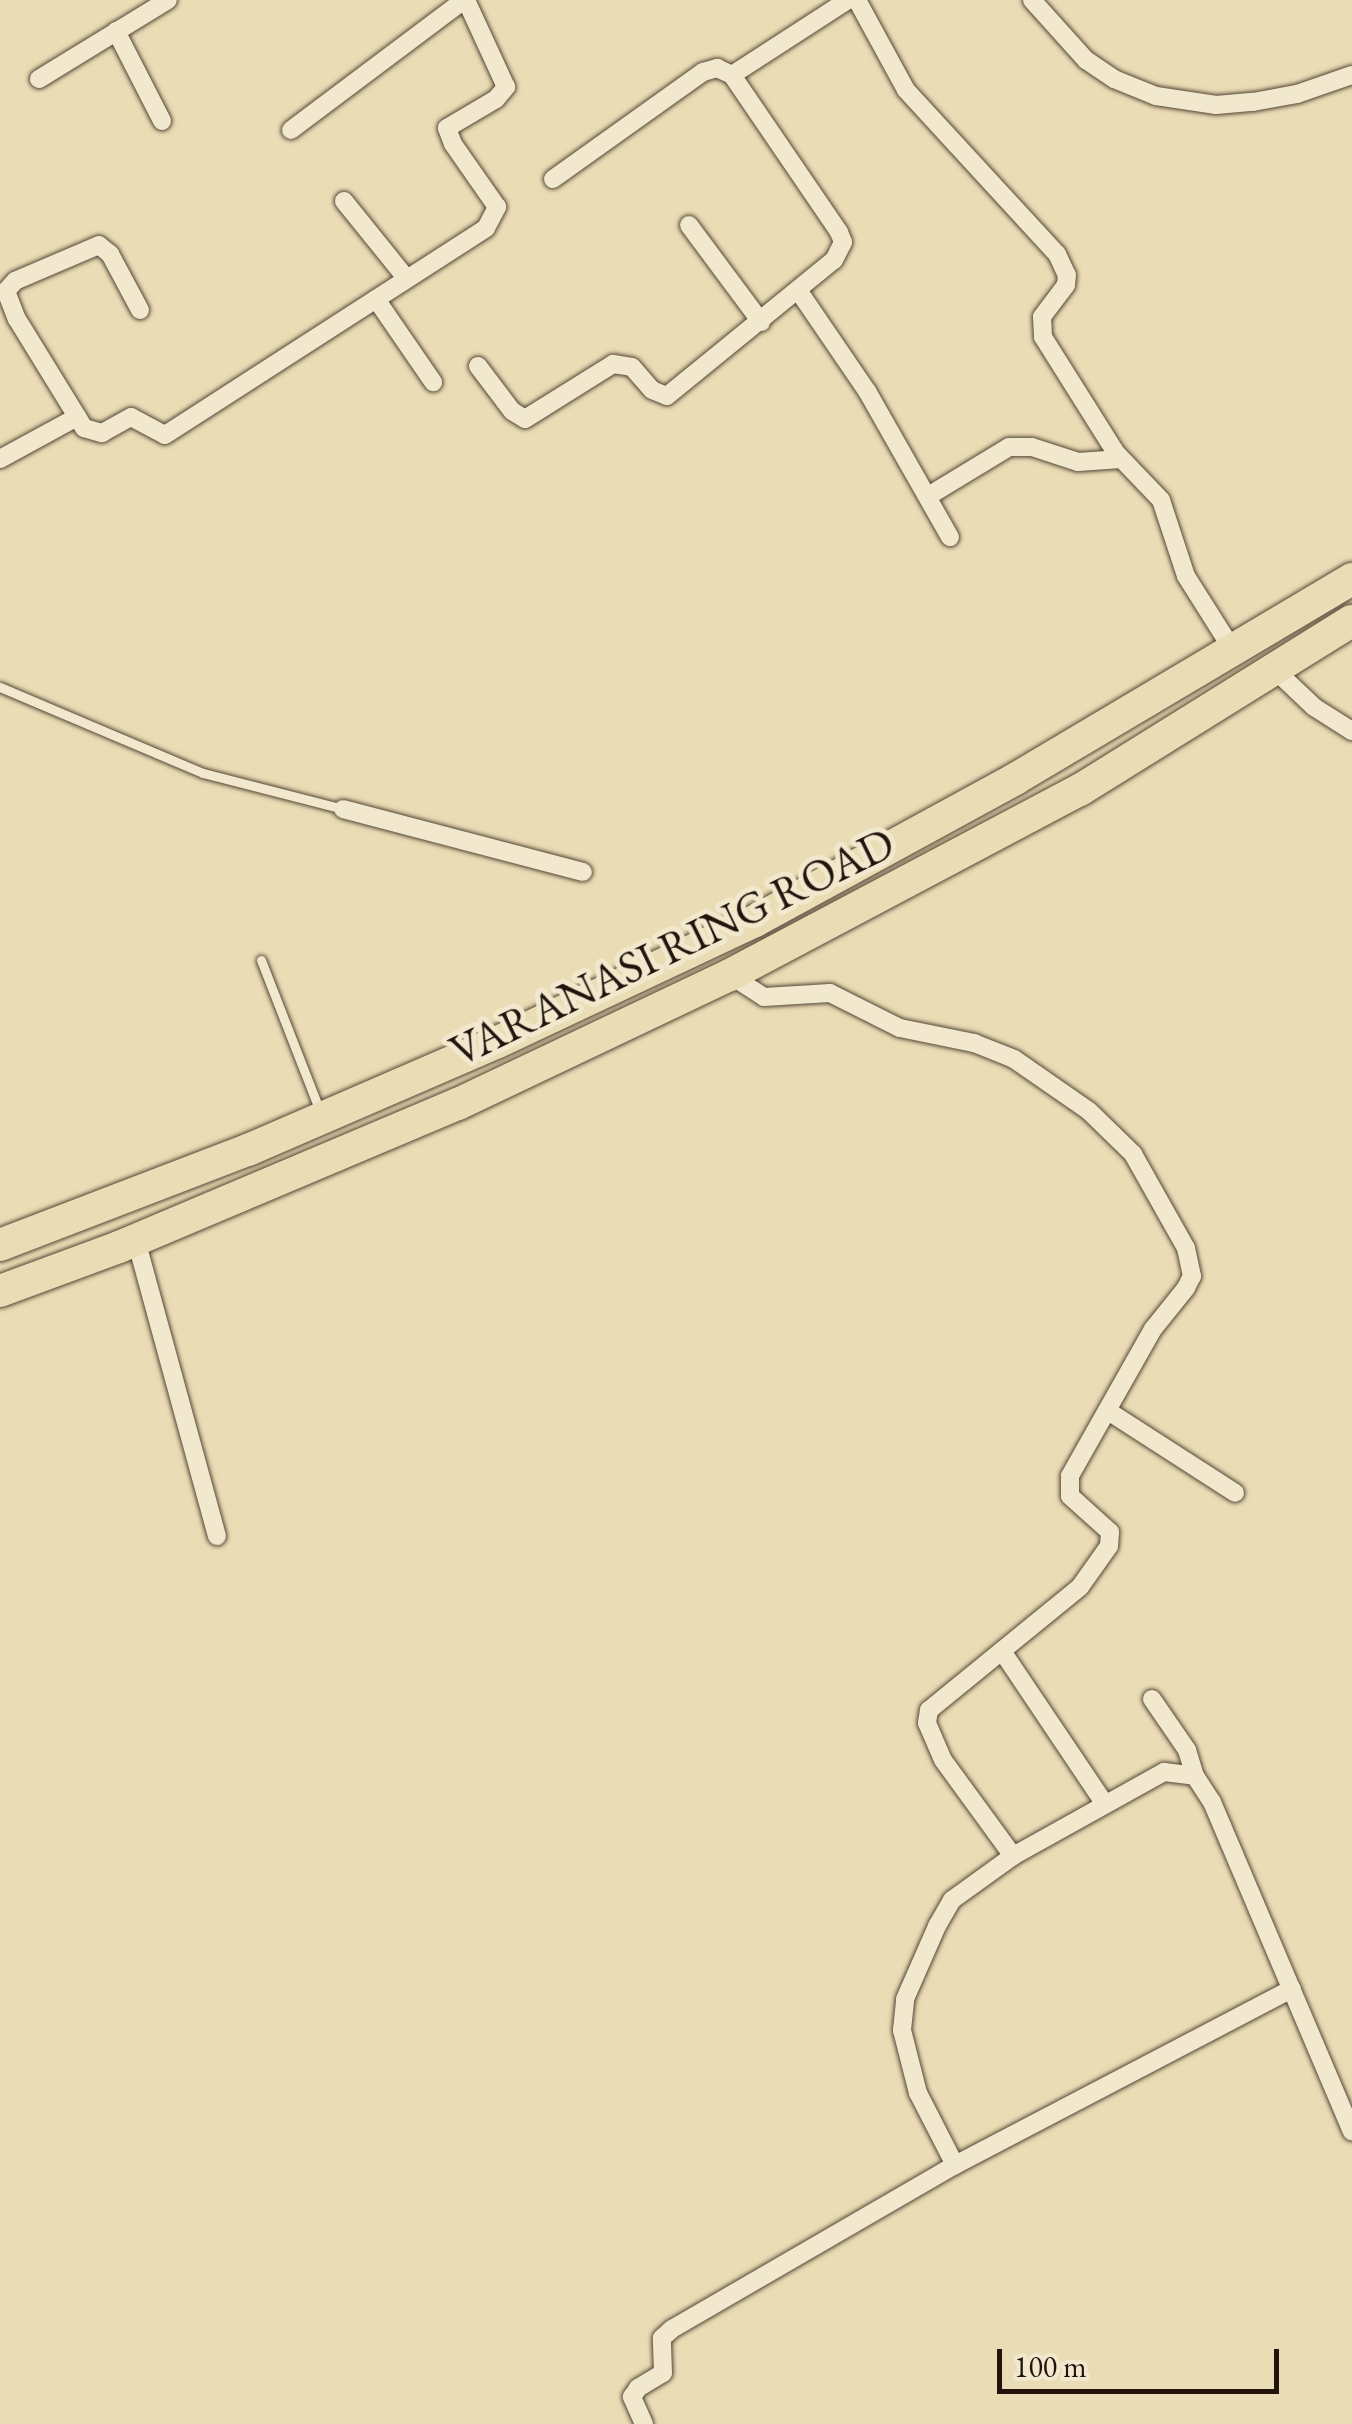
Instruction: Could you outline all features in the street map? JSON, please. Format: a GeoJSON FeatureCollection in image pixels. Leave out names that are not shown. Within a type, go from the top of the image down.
{"type":"FeatureCollection","features":[{"type":"Feature","properties":{"kind":"highway","name":"VARANASI RING ROAD"},"geometry":{"type":"LineString","coordinates":[[0,1246],[322,1118],[498,1042],[756,921],[1234,652],[1352,579]]}},
{"type":"Feature","properties":{"kind":"highway","name":"VARANASI RING ROAD"},"geometry":{"type":"LineString","coordinates":[[0,1291],[136,1240],[458,1104],[730,975],[1080,790],[1352,621]]}},
{"type":"Feature","properties":{"kind":"street"},"geometry":{"type":"LineString","coordinates":[[38,79],[168,0]]}},
{"type":"Feature","properties":{"kind":"street"},"geometry":{"type":"LineString","coordinates":[[140,310],[110,254],[99,245],[9,286],[6,296],[77,417],[96,434],[131,416],[159,434],[171,433],[486,228],[496,214],[496,207],[448,136],[452,122],[496,99],[506,87],[465,0],[291,130]]}},
{"type":"Feature","properties":{"kind":"street"},"geometry":{"type":"LineString","coordinates":[[732,75],[848,0]]}},
{"type":"Feature","properties":{"kind":"street"},"geometry":{"type":"LineString","coordinates":[[856,0],[906,90],[1057,254],[1067,275],[1066,285],[1042,317],[1043,337],[1121,459],[1161,500],[1197,599],[1234,652]]}},
{"type":"Feature","properties":{"kind":"street"},"geometry":{"type":"LineString","coordinates":[[1032,0],[1086,60],[1134,89],[1168,99],[1216,105],[1253,102],[1297,94],[1352,75]]}},
{"type":"Feature","properties":{"kind":"street"},"geometry":{"type":"LineString","coordinates":[[116,32],[162,121]]}},
{"type":"Feature","properties":{"kind":"street"},"geometry":{"type":"LineString","coordinates":[[478,366],[512,411],[525,419],[614,364],[632,367],[652,390],[667,396],[834,260],[843,242],[732,75],[716,68],[703,72],[552,179]]}},
{"type":"Feature","properties":{"kind":"street"},"geometry":{"type":"LineString","coordinates":[[344,201],[406,279]]}},
{"type":"Feature","properties":{"kind":"street"},"geometry":{"type":"LineString","coordinates":[[689,225],[761,322]]}},
{"type":"Feature","properties":{"kind":"street"},"geometry":{"type":"LineString","coordinates":[[798,290],[867,391],[930,495],[950,537]]}},
{"type":"Feature","properties":{"kind":"street"},"geometry":{"type":"LineString","coordinates":[[376,300],[433,382]]}},
{"type":"Feature","properties":{"kind":"street"},"geometry":{"type":"LineString","coordinates":[[0,459],[77,417]]}},
{"type":"Feature","properties":{"kind":"street"},"geometry":{"type":"LineString","coordinates":[[930,495],[1008,446],[1032,447],[1078,462],[1121,459]]}},
{"type":"Feature","properties":{"kind":"street"},"geometry":{"type":"LineString","coordinates":[[1274,669],[1314,707],[1352,731]]}},
{"type":"Feature","properties":{"kind":"street"},"geometry":{"type":"LineString","coordinates":[[343,809],[583,872]]}},
{"type":"Feature","properties":{"kind":"street"},"geometry":{"type":"LineString","coordinates":[[730,975],[764,997],[830,994],[900,1028],[996,1050],[1089,1111],[1134,1154],[1186,1248],[1192,1276],[1153,1329],[1067,1486],[1076,1504],[1110,1532],[1110,1546],[1080,1587],[1002,1652],[939,1697],[929,1710],[927,1723],[944,1760],[1013,1856]]}},
{"type":"Feature","properties":{"kind":"street"},"geometry":{"type":"LineString","coordinates":[[136,1240],[217,1536]]}},
{"type":"Feature","properties":{"kind":"street"},"geometry":{"type":"LineString","coordinates":[[1108,1411],[1236,1493]]}},
{"type":"Feature","properties":{"kind":"street"},"geometry":{"type":"LineString","coordinates":[[1002,1652],[1104,1802]]}},
{"type":"Feature","properties":{"kind":"street"},"geometry":{"type":"LineString","coordinates":[[1152,1699],[1187,1750],[1195,1776],[1212,1802],[1352,2132]]}},
{"type":"Feature","properties":{"kind":"street"},"geometry":{"type":"LineString","coordinates":[[955,2165],[918,2092],[902,2030],[905,1999],[952,1900],[1013,1856],[1104,1802],[1164,1772],[1195,1776]]}},
{"type":"Feature","properties":{"kind":"street"},"geometry":{"type":"LineString","coordinates":[[644,2424],[632,2397],[663,2372],[662,2338],[672,2329],[955,2165],[1292,1989]]}},
{"type":"Feature","properties":{"kind":"lane"},"geometry":{"type":"LineString","coordinates":[[0,688],[202,773],[343,809]]}},
{"type":"Feature","properties":{"kind":"lane"},"geometry":{"type":"LineString","coordinates":[[261,960],[322,1118]]}}]}
